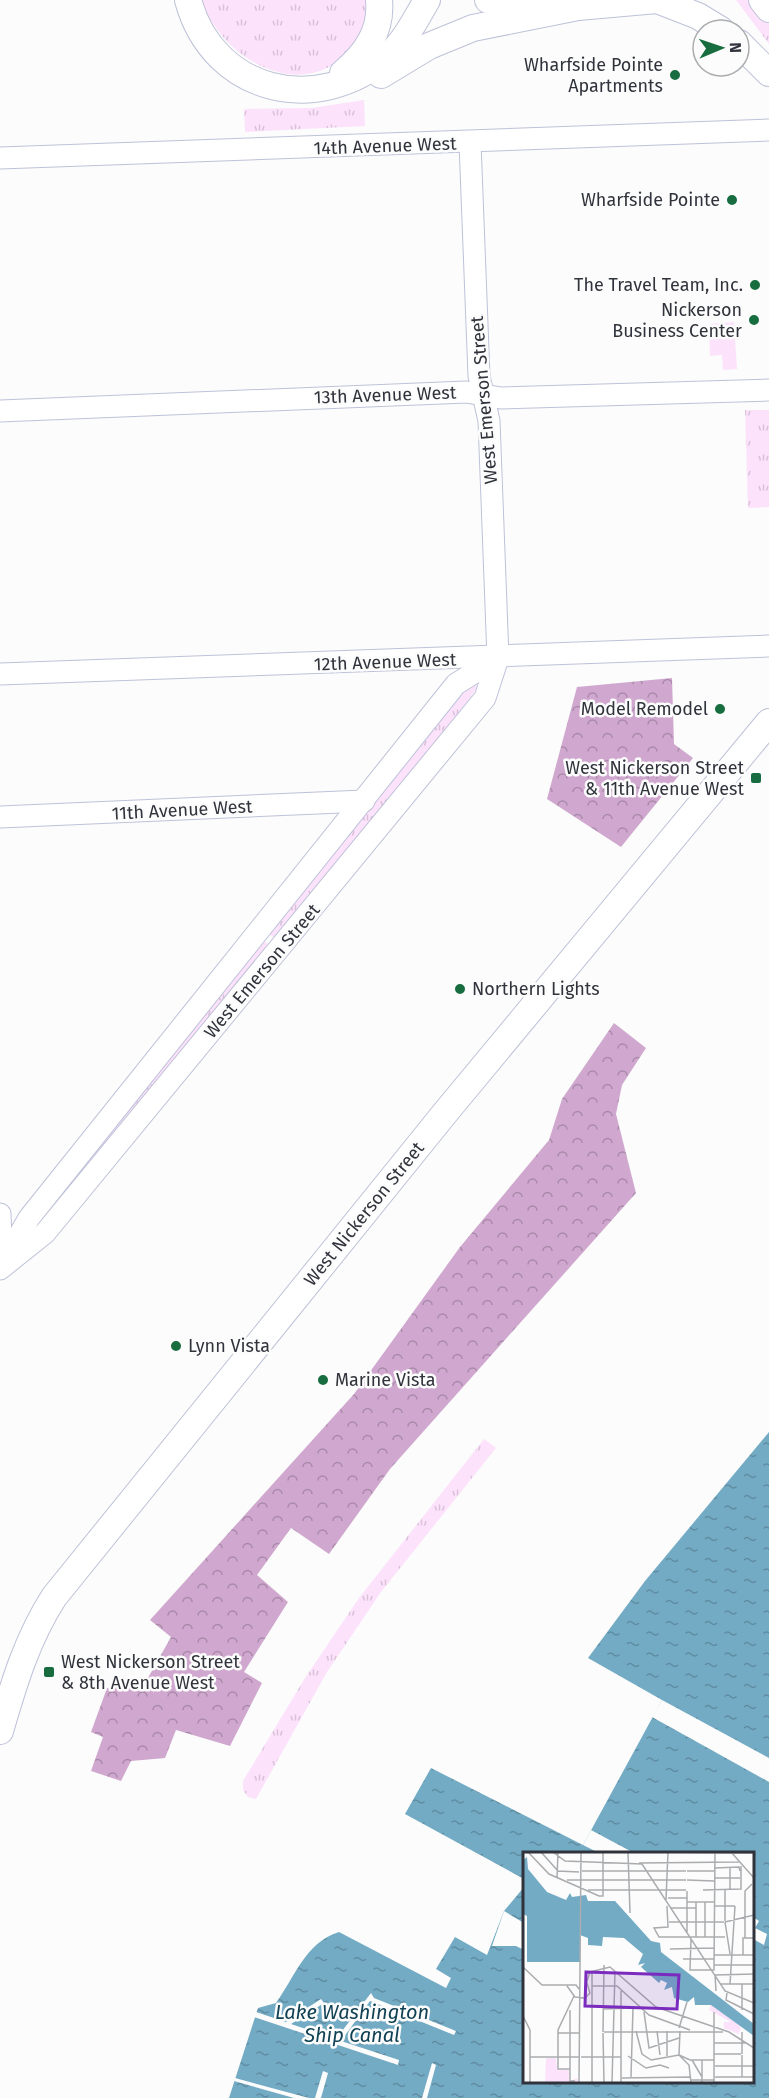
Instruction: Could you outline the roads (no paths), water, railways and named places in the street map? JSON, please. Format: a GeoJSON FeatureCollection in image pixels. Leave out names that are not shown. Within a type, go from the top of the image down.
{"type":"FeatureCollection","features":[{"type":"Feature","properties":{"kind":"main road"},"geometry":{"type":"LineString","coordinates":[[188,0],[197,26],[208,43],[234,69],[260,83],[288,90],[347,87],[379,76],[429,46],[479,26],[540,17],[578,7]]}},
{"type":"Feature","properties":{"kind":"main road"},"geometry":{"type":"LineString","coordinates":[[317,89],[344,72],[367,50],[376,29],[379,0]]}},
{"type":"Feature","properties":{"kind":"main road"},"geometry":{"type":"LineString","coordinates":[[317,89],[349,80],[387,57],[403,39],[428,0]]}},
{"type":"Feature","properties":{"kind":"main road"},"geometry":{"type":"LineString","coordinates":[[488,0],[545,7],[578,7],[657,0],[700,18]]}},
{"type":"Feature","properties":{"kind":"main road"},"geometry":{"type":"LineString","coordinates":[[762,0],[769,9]]}},
{"type":"Feature","properties":{"kind":"main road"},"geometry":{"type":"LineString","coordinates":[[751,56],[769,73]]}},
{"type":"Feature","properties":{"kind":"main road","name":"West Nickerson Street"},"geometry":{"type":"LineString","coordinates":[[0,1731],[19,1666],[41,1617],[54,1597],[445,1113],[769,722]]}},
{"type":"Feature","properties":{"kind":"street","name":"14th Avenue West"},"geometry":{"type":"LineString","coordinates":[[0,159],[769,130]]}},
{"type":"Feature","properties":{"kind":"street","name":"West Emerson Street"},"geometry":{"type":"LineString","coordinates":[[1,1268],[45,1233],[485,698],[498,658],[489,421],[479,376],[470,143]]}},
{"type":"Feature","properties":{"kind":"street","name":"13th Avenue West"},"geometry":{"type":"LineString","coordinates":[[0,411],[466,392],[501,398],[769,390]]}},
{"type":"Feature","properties":{"kind":"street","name":"12th Avenue West"},"geometry":{"type":"LineString","coordinates":[[0,674],[498,658],[769,646]]}},
{"type":"Feature","properties":{"kind":"street","name":"West Emerson Street"},"geometry":{"type":"LineString","coordinates":[[1,1268],[29,1218],[456,684],[498,658]]}},
{"type":"Feature","properties":{"kind":"street","name":"11th Avenue West"},"geometry":{"type":"LineString","coordinates":[[0,817],[364,801]]}},
{"type":"Feature","properties":{"kind":"street"},"geometry":{"type":"LineString","coordinates":[[0,1214],[1,1268]]}},
{"type":"Feature","properties":{"kind":"water","name":"Lake Washington Ship Canal"},"geometry":{"type":"Polygon","coordinates":[[[769,1432],[769,2098],[229,2098],[258,2008],[276,2003],[302,1961],[327,1937],[339,1932],[446,1988],[451,1978],[436,1969],[455,1937],[487,1955],[504,1911],[523,1888],[523,2083],[754,2083],[754,1852],[523,1852],[523,1878],[405,1814],[431,1768],[583,1845],[662,1700],[588,1658],[645,1581],[769,1432]]]}},
{"type":"Feature","properties":{"kind":"place","name":"Wharfside Pointe Apartments"},"geometry":{"type":"Point","coordinates":[675,75]}},
{"type":"Feature","properties":{"kind":"place","name":"Wharfside Pointe"},"geometry":{"type":"Point","coordinates":[732,200]}},
{"type":"Feature","properties":{"kind":"place","name":"The Travel Team, Inc."},"geometry":{"type":"Point","coordinates":[755,285]}},
{"type":"Feature","properties":{"kind":"place","name":"Nickerson Business Center"},"geometry":{"type":"Point","coordinates":[754,320]}},
{"type":"Feature","properties":{"kind":"place","name":"Model Remodel"},"geometry":{"type":"Point","coordinates":[720,709]}},
{"type":"Feature","properties":{"kind":"place","name":"West Nickerson Street & 11th Avenue West"},"geometry":{"type":"Point","coordinates":[756,778]}},
{"type":"Feature","properties":{"kind":"place","name":"Northern Lights"},"geometry":{"type":"Point","coordinates":[460,989]}},
{"type":"Feature","properties":{"kind":"place","name":"Lynn Vista"},"geometry":{"type":"Point","coordinates":[176,1346]}},
{"type":"Feature","properties":{"kind":"place","name":"Marine Vista"},"geometry":{"type":"Point","coordinates":[323,1380]}},
{"type":"Feature","properties":{"kind":"place","name":"West Nickerson Street & 8th Avenue West"},"geometry":{"type":"Point","coordinates":[49,1672]}}]}
